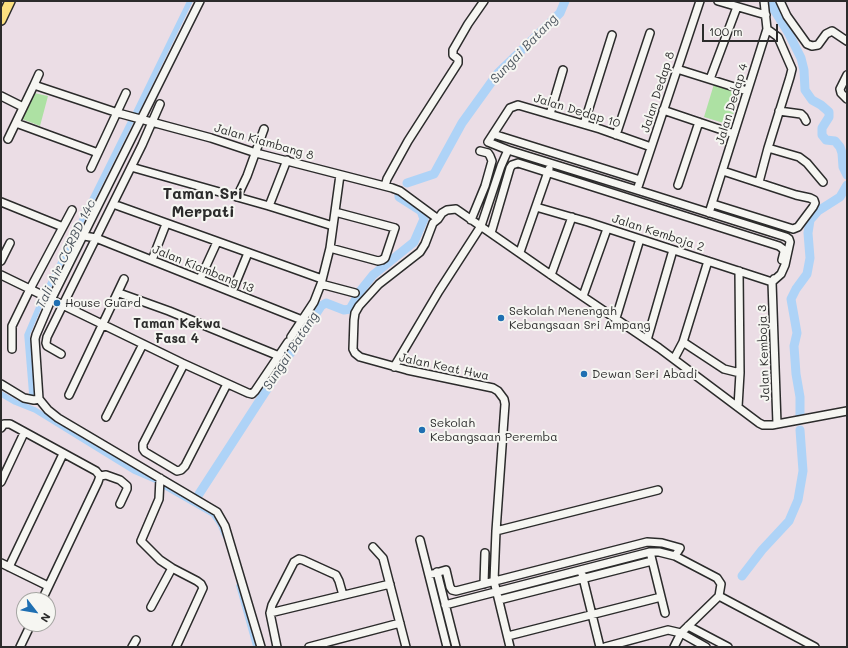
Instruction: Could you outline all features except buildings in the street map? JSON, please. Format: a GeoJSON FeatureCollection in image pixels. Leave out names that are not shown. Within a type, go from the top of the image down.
{"type":"FeatureCollection","features":[{"type":"Feature","properties":{"kind":"main road"},"geometry":{"type":"LineString","coordinates":[[1,20],[10,1]]}},
{"type":"Feature","properties":{"kind":"street"},"geometry":{"type":"LineString","coordinates":[[200,1],[84,236],[49,299],[35,340],[39,399],[48,410],[58,418],[212,508],[221,518],[225,526],[261,647]]}},
{"type":"Feature","properties":{"kind":"street"},"geometry":{"type":"LineString","coordinates":[[484,1],[468,24],[453,50],[453,54],[458,63],[408,141],[389,182],[438,219],[442,213],[451,208],[456,209],[616,318],[763,425],[777,424],[847,411]]}},
{"type":"Feature","properties":{"kind":"street","name":"Jalan Dedap 8"},"geometry":{"type":"LineString","coordinates":[[637,190],[700,1]]}},
{"type":"Feature","properties":{"kind":"street"},"geometry":{"type":"LineString","coordinates":[[718,1],[766,15]]}},
{"type":"Feature","properties":{"kind":"street","name":"Jalan Dedap 4"},"geometry":{"type":"LineString","coordinates":[[709,213],[767,29],[764,1]]}},
{"type":"Feature","properties":{"kind":"street"},"geometry":{"type":"LineString","coordinates":[[780,1],[787,16],[807,44],[812,46],[818,45],[828,32],[832,31],[847,41]]}},
{"type":"Feature","properties":{"kind":"street"},"geometry":{"type":"LineString","coordinates":[[710,79],[737,7]]}},
{"type":"Feature","properties":{"kind":"street"},"geometry":{"type":"LineString","coordinates":[[759,182],[792,69],[778,37],[767,29]]}},
{"type":"Feature","properties":{"kind":"street"},"geometry":{"type":"LineString","coordinates":[[616,134],[650,33]]}},
{"type":"Feature","properties":{"kind":"street"},"geometry":{"type":"LineString","coordinates":[[584,124],[612,35]]}},
{"type":"Feature","properties":{"kind":"street"},"geometry":{"type":"LineString","coordinates":[[677,69],[747,91]]}},
{"type":"Feature","properties":{"kind":"street"},"geometry":{"type":"LineString","coordinates":[[550,114],[563,70]]}},
{"type":"Feature","properties":{"kind":"street"},"geometry":{"type":"LineString","coordinates":[[8,139],[39,74]]}},
{"type":"Feature","properties":{"kind":"street"},"geometry":{"type":"LineString","coordinates":[[847,75],[840,88],[843,95],[847,99]]}},
{"type":"Feature","properties":{"kind":"street","name":"Jalan Kiambang 8"},"geometry":{"type":"LineString","coordinates":[[33,88],[340,175],[389,182]]}},
{"type":"Feature","properties":{"kind":"street"},"geometry":{"type":"LineString","coordinates":[[91,168],[118,113],[126,93]]}},
{"type":"Feature","properties":{"kind":"street"},"geometry":{"type":"LineString","coordinates":[[1,96],[23,107]]}},
{"type":"Feature","properties":{"kind":"street"},"geometry":{"type":"LineString","coordinates":[[61,354],[50,348],[46,343],[47,337],[153,122],[160,104]]}},
{"type":"Feature","properties":{"kind":"street","name":"Jalan Dedap 10"},"geometry":{"type":"LineString","coordinates":[[493,134],[510,108],[518,105],[616,134],[651,147]]}},
{"type":"Feature","properties":{"kind":"street"},"geometry":{"type":"LineString","coordinates":[[663,110],[734,134]]}},
{"type":"Feature","properties":{"kind":"street"},"geometry":{"type":"LineString","coordinates":[[779,111],[801,114],[806,121]]}},
{"type":"Feature","properties":{"kind":"street"},"geometry":{"type":"LineString","coordinates":[[678,185],[699,122]]}},
{"type":"Feature","properties":{"kind":"street"},"geometry":{"type":"LineString","coordinates":[[16,123],[98,153]]}},
{"type":"Feature","properties":{"kind":"street"},"geometry":{"type":"LineString","coordinates":[[237,197],[264,129]]}},
{"type":"Feature","properties":{"kind":"street"},"geometry":{"type":"LineString","coordinates":[[640,180],[493,134],[488,142],[508,150],[789,239],[789,251],[786,265],[782,274],[772,282]]}},
{"type":"Feature","properties":{"kind":"street"},"geometry":{"type":"LineString","coordinates":[[768,148],[800,157],[823,182]]}},
{"type":"Feature","properties":{"kind":"street"},"geometry":{"type":"LineString","coordinates":[[394,367],[439,291],[481,226],[501,166],[508,150]]}},
{"type":"Feature","properties":{"kind":"street"},"geometry":{"type":"LineString","coordinates":[[480,151],[488,153],[492,161],[501,166]]}},
{"type":"Feature","properties":{"kind":"street"},"geometry":{"type":"LineString","coordinates":[[269,206],[287,160]]}},
{"type":"Feature","properties":{"kind":"street"},"geometry":{"type":"LineString","coordinates":[[471,220],[485,186],[492,161]]}},
{"type":"Feature","properties":{"kind":"street"},"geometry":{"type":"LineString","coordinates":[[491,233],[504,185],[512,165],[518,162],[781,247],[784,252],[781,264],[772,282]]}},
{"type":"Feature","properties":{"kind":"street"},"geometry":{"type":"LineString","coordinates":[[520,252],[552,163]]}},
{"type":"Feature","properties":{"kind":"street"},"geometry":{"type":"LineString","coordinates":[[131,167],[269,206],[333,226]]}},
{"type":"Feature","properties":{"kind":"street"},"geometry":{"type":"LineString","coordinates":[[712,204],[793,229],[798,227],[814,205],[815,201],[813,199],[723,170]]}},
{"type":"Feature","properties":{"kind":"street"},"geometry":{"type":"LineString","coordinates":[[1,275],[184,364],[252,394],[314,302],[322,281],[330,248],[340,175]]}},
{"type":"Feature","properties":{"kind":"street"},"geometry":{"type":"LineString","coordinates":[[485,186],[493,189]]}},
{"type":"Feature","properties":{"kind":"street"},"geometry":{"type":"LineString","coordinates":[[1,202],[63,227]]}},
{"type":"Feature","properties":{"kind":"street"},"geometry":{"type":"LineString","coordinates":[[113,204],[355,293]]}},
{"type":"Feature","properties":{"kind":"street","name":"Jalan Kemboja 2"},"geometry":{"type":"LineString","coordinates":[[536,207],[572,217],[772,282]]}},
{"type":"Feature","properties":{"kind":"street"},"geometry":{"type":"LineString","coordinates":[[12,349],[12,326],[72,210]]}},
{"type":"Feature","properties":{"kind":"street"},"geometry":{"type":"LineString","coordinates":[[330,248],[378,261],[384,258],[395,228],[335,212]]}},
{"type":"Feature","properties":{"kind":"street"},"geometry":{"type":"LineString","coordinates":[[551,275],[572,217]]}},
{"type":"Feature","properties":{"kind":"street","name":"Jalan Keat Hwa"},"geometry":{"type":"LineString","coordinates":[[438,219],[433,223],[425,244],[420,252],[378,284],[359,306],[355,313],[353,348],[355,353],[360,357],[394,367],[493,388],[502,395],[505,404],[494,581],[510,647]]}},
{"type":"Feature","properties":{"kind":"street"},"geometry":{"type":"LineString","coordinates":[[152,260],[166,224]]}},
{"type":"Feature","properties":{"kind":"street"},"geometry":{"type":"LineString","coordinates":[[583,296],[607,229]]}},
{"type":"Feature","properties":{"kind":"street","name":"Jalan Kiambang 13"},"geometry":{"type":"LineString","coordinates":[[84,236],[96,238],[302,320]]}},
{"type":"Feature","properties":{"kind":"street"},"geometry":{"type":"LineString","coordinates":[[616,318],[640,239]]}},
{"type":"Feature","properties":{"kind":"street"},"geometry":{"type":"LineString","coordinates":[[200,279],[217,242]]}},
{"type":"Feature","properties":{"kind":"street"},"geometry":{"type":"LineString","coordinates":[[1,261],[10,243]]}},
{"type":"Feature","properties":{"kind":"street"},"geometry":{"type":"LineString","coordinates":[[647,340],[673,250]]}},
{"type":"Feature","properties":{"kind":"street"},"geometry":{"type":"LineString","coordinates":[[232,292],[248,253]]}},
{"type":"Feature","properties":{"kind":"street"},"geometry":{"type":"LineString","coordinates":[[674,359],[683,342],[708,261]]}},
{"type":"Feature","properties":{"kind":"street"},"geometry":{"type":"LineString","coordinates":[[738,406],[740,373],[739,271]]}},
{"type":"Feature","properties":{"kind":"street"},"geometry":{"type":"LineString","coordinates":[[69,395],[104,325],[124,279]]}},
{"type":"Feature","properties":{"kind":"street","name":"Jalan Kemboja 3"},"geometry":{"type":"LineString","coordinates":[[772,282],[777,424]]}},
{"type":"Feature","properties":{"kind":"street"},"geometry":{"type":"LineString","coordinates":[[119,293],[279,356]]}},
{"type":"Feature","properties":{"kind":"street"},"geometry":{"type":"LineString","coordinates":[[683,342],[724,369],[740,373]]}},
{"type":"Feature","properties":{"kind":"street"},"geometry":{"type":"LineString","coordinates":[[106,417],[143,344]]}},
{"type":"Feature","properties":{"kind":"street"},"geometry":{"type":"LineString","coordinates":[[184,364],[143,444],[143,449],[145,452],[177,471],[181,470],[185,466],[227,384]]}},
{"type":"Feature","properties":{"kind":"street"},"geometry":{"type":"LineString","coordinates":[[1,384],[24,398],[34,400],[39,399]]}},
{"type":"Feature","properties":{"kind":"street"},"geometry":{"type":"LineString","coordinates":[[1,428],[4,424],[7,424],[96,471],[100,476]]}},
{"type":"Feature","properties":{"kind":"street"},"geometry":{"type":"LineString","coordinates":[[1,482],[24,433]]}},
{"type":"Feature","properties":{"kind":"street"},"geometry":{"type":"LineString","coordinates":[[9,567],[63,454]]}},
{"type":"Feature","properties":{"kind":"street"},"geometry":{"type":"LineString","coordinates":[[100,476],[106,475],[120,480],[126,486],[127,489],[120,504]]}},
{"type":"Feature","properties":{"kind":"street"},"geometry":{"type":"LineString","coordinates":[[45,592],[100,476]]}},
{"type":"Feature","properties":{"kind":"street"},"geometry":{"type":"LineString","coordinates":[[160,478],[159,499],[141,541],[155,556],[172,568],[197,581],[203,588],[176,647]]}},
{"type":"Feature","properties":{"kind":"street"},"geometry":{"type":"LineString","coordinates":[[496,530],[658,490]]}},
{"type":"Feature","properties":{"kind":"street"},"geometry":{"type":"LineString","coordinates":[[420,540],[446,647]]}},
{"type":"Feature","properties":{"kind":"street"},"geometry":{"type":"LineString","coordinates":[[429,574],[446,570],[450,587],[452,590],[456,591],[647,542],[662,543],[680,548],[675,556]]}},
{"type":"Feature","properties":{"kind":"street"},"geometry":{"type":"LineString","coordinates":[[373,547],[383,558],[406,647]]}},
{"type":"Feature","properties":{"kind":"street"},"geometry":{"type":"LineString","coordinates":[[484,584],[485,552]]}},
{"type":"Feature","properties":{"kind":"street"},"geometry":{"type":"LineString","coordinates":[[650,552],[665,613]]}},
{"type":"Feature","properties":{"kind":"street"},"geometry":{"type":"LineString","coordinates":[[446,605],[581,569],[650,552],[659,552],[675,556],[719,580],[721,584],[719,596],[680,633],[674,647]]}},
{"type":"Feature","properties":{"kind":"street"},"geometry":{"type":"LineString","coordinates":[[277,647],[270,613],[291,566],[299,560],[303,560],[336,575],[343,595]]}},
{"type":"Feature","properties":{"kind":"street"},"geometry":{"type":"LineString","coordinates":[[579,560],[600,647]]}},
{"type":"Feature","properties":{"kind":"street"},"geometry":{"type":"LineString","coordinates":[[499,600],[652,561]]}},
{"type":"Feature","properties":{"kind":"street"},"geometry":{"type":"LineString","coordinates":[[1,563],[48,586]]}},
{"type":"Feature","properties":{"kind":"street"},"geometry":{"type":"LineString","coordinates":[[151,607],[172,568]]}},
{"type":"Feature","properties":{"kind":"street"},"geometry":{"type":"LineString","coordinates":[[437,572],[456,647]]}},
{"type":"Feature","properties":{"kind":"street"},"geometry":{"type":"LineString","coordinates":[[270,613],[390,584]]}},
{"type":"Feature","properties":{"kind":"street"},"geometry":{"type":"LineString","coordinates":[[719,596],[815,647]]}},
{"type":"Feature","properties":{"kind":"street"},"geometry":{"type":"LineString","coordinates":[[508,636],[661,597]]}},
{"type":"Feature","properties":{"kind":"street"},"geometry":{"type":"LineString","coordinates":[[309,647],[400,623]]}},
{"type":"Feature","properties":{"kind":"street"},"geometry":{"type":"LineString","coordinates":[[688,626],[728,647]]}},
{"type":"Feature","properties":{"kind":"street"},"geometry":{"type":"LineString","coordinates":[[605,647],[668,630],[680,633],[706,647]]}},
{"type":"Feature","properties":{"kind":"street"},"geometry":{"type":"LineString","coordinates":[[20,647],[27,632]]}},
{"type":"Feature","properties":{"kind":"street"},"geometry":{"type":"LineString","coordinates":[[132,647],[136,640]]}},
{"type":"Feature","properties":{"kind":"green space"},"geometry":{"type":"Polygon","coordinates":[[[714,84],[740,92],[730,125],[704,117],[714,84]]]}},
{"type":"Feature","properties":{"kind":"green space"},"geometry":{"type":"Polygon","coordinates":[[[34,93],[48,96],[40,126],[22,119],[34,93]]]}},
{"type":"Feature","properties":{"kind":"waterway","name":"Tali Air CCRBD 14c"},"geometry":{"type":"LineString","coordinates":[[136,112],[190,1]]}},
{"type":"Feature","properties":{"kind":"waterway","name":"Sungai Batang"},"geometry":{"type":"LineString","coordinates":[[407,183],[434,174],[462,123],[498,73],[560,13],[565,1]]}},
{"type":"Feature","properties":{"kind":"waterway","name":"Sungai Batang"},"geometry":{"type":"LineString","coordinates":[[771,1],[773,8],[789,34],[801,58],[804,70],[805,90],[812,100],[829,112],[829,117],[822,128],[822,135],[826,140],[835,141],[840,147],[843,167],[847,175]]}},
{"type":"Feature","properties":{"kind":"waterway","name":"Tali Air CCRBD 14c"},"geometry":{"type":"LineString","coordinates":[[32,396],[27,335],[41,302],[132,119]]}},
{"type":"Feature","properties":{"kind":"waterway"},"geometry":{"type":"LineString","coordinates":[[800,416],[800,397],[796,374],[794,346],[797,333],[791,299],[807,274],[810,258],[808,233],[810,220],[818,211],[840,197],[847,185]]}},
{"type":"Feature","properties":{"kind":"waterway","name":"Sungai Batang"},"geometry":{"type":"LineString","coordinates":[[199,494],[321,306],[326,303],[344,310],[350,309],[361,290],[373,275],[414,242],[424,219],[421,211],[399,197],[399,193]]}},
{"type":"Feature","properties":{"kind":"waterway"},"geometry":{"type":"LineString","coordinates":[[1,394],[15,402],[35,410],[134,471],[155,480]]}},
{"type":"Feature","properties":{"kind":"waterway"},"geometry":{"type":"LineString","coordinates":[[742,576],[762,550],[789,521],[798,500],[803,471],[800,430]]}},
{"type":"Feature","properties":{"kind":"waterway"},"geometry":{"type":"LineString","coordinates":[[164,486],[213,514],[220,524],[225,536]]}},
{"type":"Feature","properties":{"kind":"waterway"},"geometry":{"type":"LineString","coordinates":[[239,586],[256,647]]}},
{"type":"Feature","properties":{"kind":"place","name":"House Guard"},"geometry":{"type":"Point","coordinates":[57,303]}},
{"type":"Feature","properties":{"kind":"place","name":"Sekolah Menengah Kebangsaan Sri Ampang"},"geometry":{"type":"Point","coordinates":[501,318]}},
{"type":"Feature","properties":{"kind":"place","name":"Dewan Seri Abadi"},"geometry":{"type":"Point","coordinates":[584,374]}},
{"type":"Feature","properties":{"kind":"place","name":"Sekolah Kebangsaan Peremba"},"geometry":{"type":"Point","coordinates":[422,430]}},
{"type":"Feature","properties":{"kind":"district","name":"Taman Sri Merpati"},"geometry":{"type":"Point","coordinates":[203,203]}},
{"type":"Feature","properties":{"kind":"district","name":"Taman Kekwa Fasa 4"},"geometry":{"type":"Point","coordinates":[177,332]}}]}
